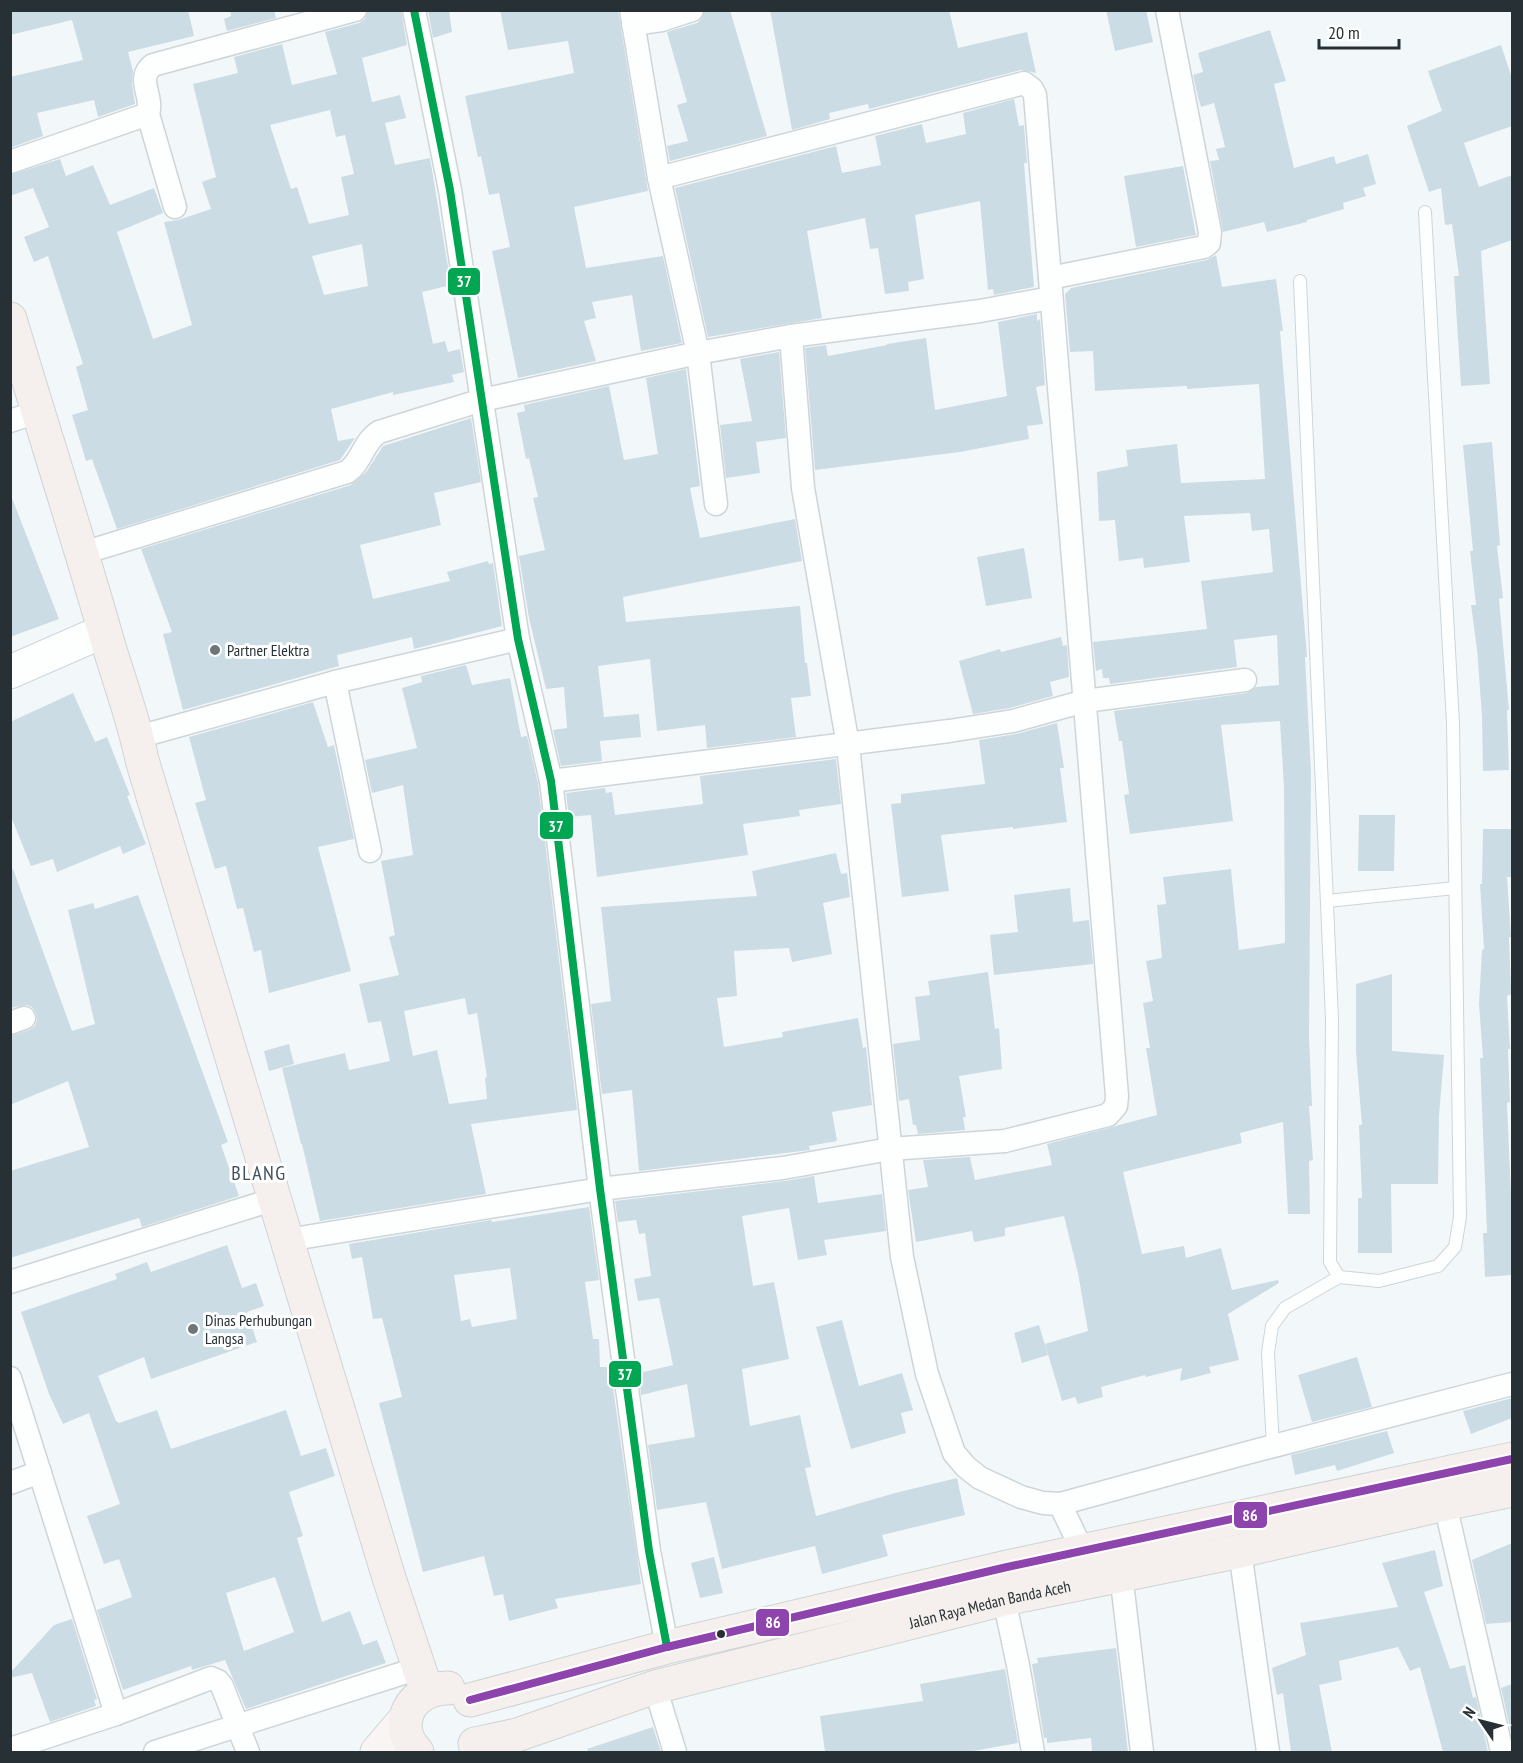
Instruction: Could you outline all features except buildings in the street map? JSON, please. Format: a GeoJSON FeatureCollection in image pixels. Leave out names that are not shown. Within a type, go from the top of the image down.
{"type":"FeatureCollection","features":[{"type":"Feature","properties":{"kind":"highway"},"geometry":{"type":"LineString","coordinates":[[10,319],[24,417],[83,553],[104,631],[138,737],[146,771],[388,1578],[423,1680],[417,1698],[406,1718],[405,1730],[408,1741],[417,1752]]}},
{"type":"Feature","properties":{"kind":"highway","name":"Jalan Raya Medan Banda Aceh"},"geometry":{"type":"LineString","coordinates":[[470,1700],[666,1647],[1084,1565],[1512,1459]]}},
{"type":"Feature","properties":{"kind":"highway","name":"Jalan Raya Medan Banda Aceh"},"geometry":{"type":"LineString","coordinates":[[471,1748],[517,1735],[655,1687],[1004,1599],[1084,1565],[1121,1574],[1240,1551],[1512,1490]]}},
{"type":"Feature","properties":{"kind":"highway"},"geometry":{"type":"LineString","coordinates":[[423,1680],[438,1688],[460,1693],[470,1700],[480,1721],[479,1732],[471,1748]]}},
{"type":"Feature","properties":{"kind":"main road"},"geometry":{"type":"LineString","coordinates":[[10,672],[104,631]]}},
{"type":"Feature","properties":{"kind":"main road"},"geometry":{"type":"LineString","coordinates":[[377,1752],[406,1718]]}},
{"type":"Feature","properties":{"kind":"street"},"geometry":{"type":"LineString","coordinates":[[175,207],[148,114],[150,104],[144,78],[149,68],[153,65],[355,10]]}},
{"type":"Feature","properties":{"kind":"street"},"geometry":{"type":"LineString","coordinates":[[414,10],[450,190],[518,639],[551,780],[600,1189],[649,1551],[666,1647]]}},
{"type":"Feature","properties":{"kind":"street"},"geometry":{"type":"LineString","coordinates":[[692,10],[662,20],[632,17],[659,178],[698,353],[716,504]]}},
{"type":"Feature","properties":{"kind":"street"},"geometry":{"type":"LineString","coordinates":[[83,553],[347,472],[355,467],[371,437],[379,432],[482,400],[698,353],[791,336],[980,311],[1051,288],[1204,247],[1209,243],[1210,232],[1167,10]]}},
{"type":"Feature","properties":{"kind":"street"},"geometry":{"type":"LineString","coordinates":[[287,1240],[600,1189],[783,1168],[890,1149],[1005,1141],[1108,1115],[1116,1106],[1035,95],[1032,89],[1024,83],[659,178]]}},
{"type":"Feature","properties":{"kind":"street"},"geometry":{"type":"LineString","coordinates":[[10,162],[148,114]]}},
{"type":"Feature","properties":{"kind":"street"},"geometry":{"type":"LineString","coordinates":[[791,336],[803,488],[848,745],[890,1149],[905,1269],[927,1374],[954,1453],[980,1478],[1001,1489],[1043,1503],[1060,1504],[1512,1384]]}},
{"type":"Feature","properties":{"kind":"street"},"geometry":{"type":"LineString","coordinates":[[138,737],[335,682],[518,639]]}},
{"type":"Feature","properties":{"kind":"street"},"geometry":{"type":"LineString","coordinates":[[551,780],[848,745],[1013,721],[1085,701],[1245,680]]}},
{"type":"Feature","properties":{"kind":"street"},"geometry":{"type":"LineString","coordinates":[[335,682],[370,851]]}},
{"type":"Feature","properties":{"kind":"street"},"geometry":{"type":"LineString","coordinates":[[10,1282],[275,1199]]}},
{"type":"Feature","properties":{"kind":"street"},"geometry":{"type":"LineString","coordinates":[[10,1378],[116,1714]]}},
{"type":"Feature","properties":{"kind":"street"},"geometry":{"type":"LineString","coordinates":[[10,1483],[40,1472]]}},
{"type":"Feature","properties":{"kind":"street"},"geometry":{"type":"LineString","coordinates":[[1060,1504],[1084,1565]]}},
{"type":"Feature","properties":{"kind":"street"},"geometry":{"type":"LineString","coordinates":[[1445,1504],[1502,1752]]}},
{"type":"Feature","properties":{"kind":"street"},"geometry":{"type":"LineString","coordinates":[[1240,1551],[1268,1752]]}},
{"type":"Feature","properties":{"kind":"street"},"geometry":{"type":"LineString","coordinates":[[1121,1574],[1142,1752]]}},
{"type":"Feature","properties":{"kind":"street"},"geometry":{"type":"LineString","coordinates":[[1004,1599],[1033,1752]]}},
{"type":"Feature","properties":{"kind":"street"},"geometry":{"type":"LineString","coordinates":[[10,1749],[116,1714],[211,1678],[222,1686],[248,1752]]}},
{"type":"Feature","properties":{"kind":"street"},"geometry":{"type":"LineString","coordinates":[[155,1752],[238,1726],[423,1680]]}},
{"type":"Feature","properties":{"kind":"street"},"geometry":{"type":"LineString","coordinates":[[655,1687],[675,1752]]}},
{"type":"Feature","properties":{"kind":"lane"},"geometry":{"type":"LineString","coordinates":[[1273,1447],[1268,1353],[1272,1326],[1285,1308],[1339,1277],[1379,1281],[1438,1266],[1455,1247],[1461,1217],[1453,723],[1425,212]]}},
{"type":"Feature","properties":{"kind":"lane"},"geometry":{"type":"LineString","coordinates":[[1300,281],[1332,1019],[1330,1262],[1339,1277]]}},
{"type":"Feature","properties":{"kind":"lane"},"geometry":{"type":"LineString","coordinates":[[1327,901],[1455,888]]}},
{"type":"Feature","properties":{"kind":"transit line","name":"37"},"geometry":{"type":"LineString","coordinates":[[414,10],[450,190],[518,639],[551,781],[600,1189],[649,1551],[667,1647]]}},
{"type":"Feature","properties":{"kind":"transit line","name":"86"},"geometry":{"type":"LineString","coordinates":[[470,1700],[667,1647],[1007,1567],[1512,1459]]}},
{"type":"Feature","properties":{"kind":"place","name":"Partner Elektra"},"geometry":{"type":"Point","coordinates":[215,650]}},
{"type":"Feature","properties":{"kind":"place","name":"Dinas Perhubungan Langsa"},"geometry":{"type":"Point","coordinates":[193,1329]}},
{"type":"Feature","properties":{"kind":"district","name":"BLANG"},"geometry":{"type":"Point","coordinates":[259,1173]}}]}
